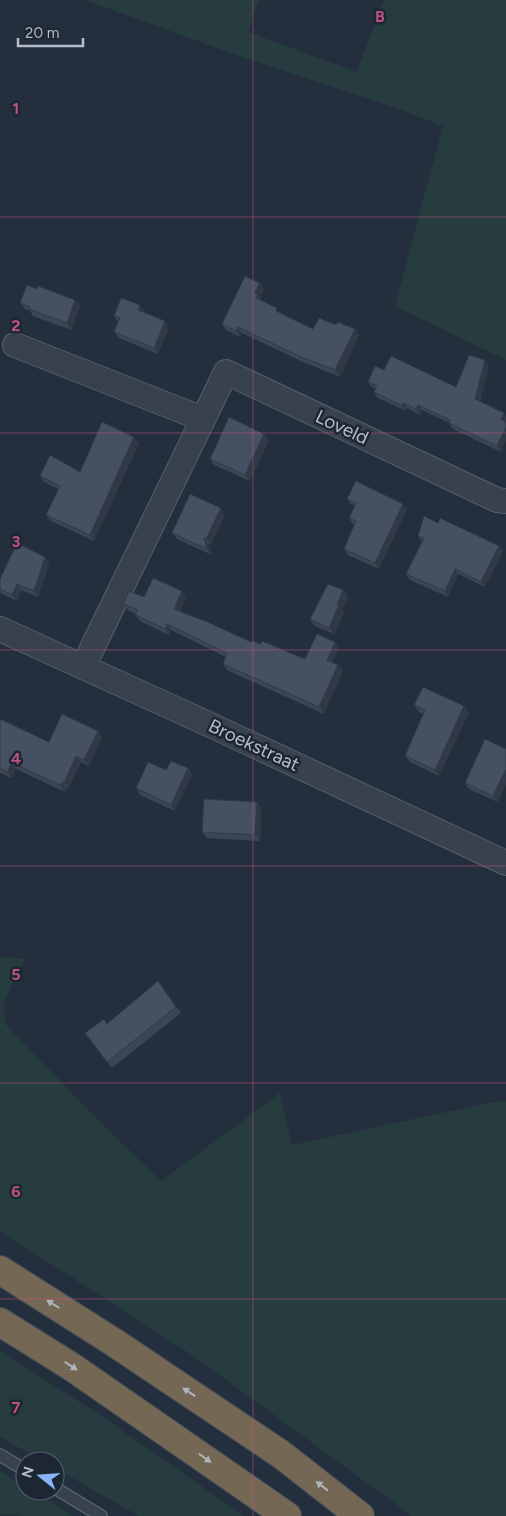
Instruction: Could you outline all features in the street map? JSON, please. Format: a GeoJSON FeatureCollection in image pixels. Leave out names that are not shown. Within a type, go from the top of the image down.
{"type":"FeatureCollection","features":[{"type":"Feature","properties":{"kind":"highway"},"geometry":{"type":"LineString","coordinates":[[0,1270],[115,1343],[282,1455],[360,1516]]}},
{"type":"Feature","properties":{"kind":"highway"},"geometry":{"type":"LineString","coordinates":[[0,1322],[72,1367],[287,1516]]}},
{"type":"Feature","properties":{"kind":"street"},"geometry":{"type":"LineString","coordinates":[[15,345],[203,419]]}},
{"type":"Feature","properties":{"kind":"street","name":"Loveld"},"geometry":{"type":"LineString","coordinates":[[83,667],[226,372],[497,500],[506,501]]}},
{"type":"Feature","properties":{"kind":"street","name":"Broekstraat"},"geometry":{"type":"LineString","coordinates":[[0,629],[506,863]]}},
{"type":"Feature","properties":{"kind":"lane"},"geometry":{"type":"LineString","coordinates":[[0,1455],[15,1464]]}},
{"type":"Feature","properties":{"kind":"lane"},"geometry":{"type":"LineString","coordinates":[[65,1494],[101,1516]]}},
{"type":"Feature","properties":{"kind":"green space"},"geometry":{"type":"Polygon","coordinates":[[[85,0],[259,0],[248,32],[357,72],[384,0],[506,0],[506,360],[395,306],[443,126],[382,103],[239,56],[85,0]]]}},
{"type":"Feature","properties":{"kind":"green space"},"geometry":{"type":"Polygon","coordinates":[[[0,957],[25,959],[3,1005],[6,1025],[97,1119],[161,1181],[280,1093],[292,1145],[498,1101],[506,1101],[506,1516],[412,1516],[192,1355],[0,1231],[0,957]]]}},
{"type":"Feature","properties":{"kind":"green space"},"geometry":{"type":"Polygon","coordinates":[[[0,1351],[103,1417],[244,1516],[139,1516],[65,1474],[65,1451],[25,1451],[0,1437],[0,1351]]]}},
{"type":"Feature","properties":{"kind":"green space"},"geometry":{"type":"Polygon","coordinates":[[[0,1471],[15,1481],[15,1501],[48,1501],[73,1516],[27,1516],[0,1514],[0,1471]]]}},
{"type":"Feature","properties":{"kind":"building"},"geometry":{"type":"Polygon","coordinates":[[[245,276],[260,283],[255,293],[258,295],[256,298],[277,308],[276,311],[313,329],[319,318],[336,325],[338,322],[355,329],[335,370],[299,356],[238,327],[236,331],[222,324],[245,276]]]}},
{"type":"Feature","properties":{"kind":"building"},"geometry":{"type":"Polygon","coordinates":[[[27,285],[37,289],[38,286],[75,300],[67,323],[29,309],[30,307],[20,303],[27,285]]]}},
{"type":"Feature","properties":{"kind":"building"},"geometry":{"type":"Polygon","coordinates":[[[121,298],[140,305],[138,310],[165,321],[154,348],[114,332],[120,318],[114,316],[121,298]]]}},
{"type":"Feature","properties":{"kind":"building"},"geometry":{"type":"Polygon","coordinates":[[[469,355],[485,360],[475,399],[504,413],[501,419],[506,422],[506,427],[497,446],[449,423],[450,420],[418,405],[416,409],[403,403],[402,406],[374,392],[377,386],[368,382],[375,366],[384,370],[391,356],[456,387],[469,355]]]}},
{"type":"Feature","properties":{"kind":"building"},"geometry":{"type":"Polygon","coordinates":[[[229,417],[264,434],[245,475],[210,459],[229,417]]]}},
{"type":"Feature","properties":{"kind":"building"},"geometry":{"type":"Polygon","coordinates":[[[102,422],[134,437],[90,535],[46,515],[60,486],[40,476],[50,455],[80,472],[102,422]]]}},
{"type":"Feature","properties":{"kind":"building"},"geometry":{"type":"Polygon","coordinates":[[[356,481],[403,504],[375,563],[344,549],[356,521],[349,518],[356,503],[347,499],[356,481]]]}},
{"type":"Feature","properties":{"kind":"building"},"geometry":{"type":"Polygon","coordinates":[[[190,494],[221,508],[206,539],[204,538],[207,549],[172,533],[190,494]]]}},
{"type":"Feature","properties":{"kind":"building"},"geometry":{"type":"Polygon","coordinates":[[[424,516],[438,523],[440,518],[499,546],[481,582],[455,569],[445,591],[406,574],[424,538],[418,536],[424,516]]]}},
{"type":"Feature","properties":{"kind":"building"},"geometry":{"type":"Polygon","coordinates":[[[17,543],[45,557],[34,591],[17,584],[12,595],[0,589],[0,579],[17,543]]]}},
{"type":"Feature","properties":{"kind":"building"},"geometry":{"type":"Polygon","coordinates":[[[153,578],[182,591],[174,609],[251,642],[260,644],[262,641],[305,659],[317,634],[335,642],[327,660],[338,665],[319,707],[223,664],[227,653],[167,624],[165,629],[135,615],[138,610],[123,604],[129,591],[144,597],[153,578]]]}},
{"type":"Feature","properties":{"kind":"building"},"geometry":{"type":"Polygon","coordinates":[[[328,584],[343,590],[329,628],[310,619],[328,584]]]}},
{"type":"Feature","properties":{"kind":"building"},"geometry":{"type":"Polygon","coordinates":[[[423,687],[464,706],[435,770],[405,756],[425,710],[414,705],[423,687]]]}},
{"type":"Feature","properties":{"kind":"building"},"geometry":{"type":"Polygon","coordinates":[[[62,714],[98,731],[84,760],[76,756],[64,783],[62,782],[60,785],[12,763],[7,772],[0,768],[0,719],[49,742],[62,714]]]}},
{"type":"Feature","properties":{"kind":"building"},"geometry":{"type":"Polygon","coordinates":[[[485,739],[506,749],[506,769],[493,796],[465,783],[485,739]]]}},
{"type":"Feature","properties":{"kind":"building"},"geometry":{"type":"Polygon","coordinates":[[[171,761],[188,768],[171,805],[136,788],[148,762],[166,770],[171,761]]]}},
{"type":"Feature","properties":{"kind":"building"},"geometry":{"type":"Polygon","coordinates":[[[204,799],[257,802],[255,835],[202,832],[204,799]]]}},
{"type":"Feature","properties":{"kind":"building"},"geometry":{"type":"Polygon","coordinates":[[[158,981],[176,1007],[107,1062],[85,1033],[104,1019],[107,1024],[158,981]]]}}]}
